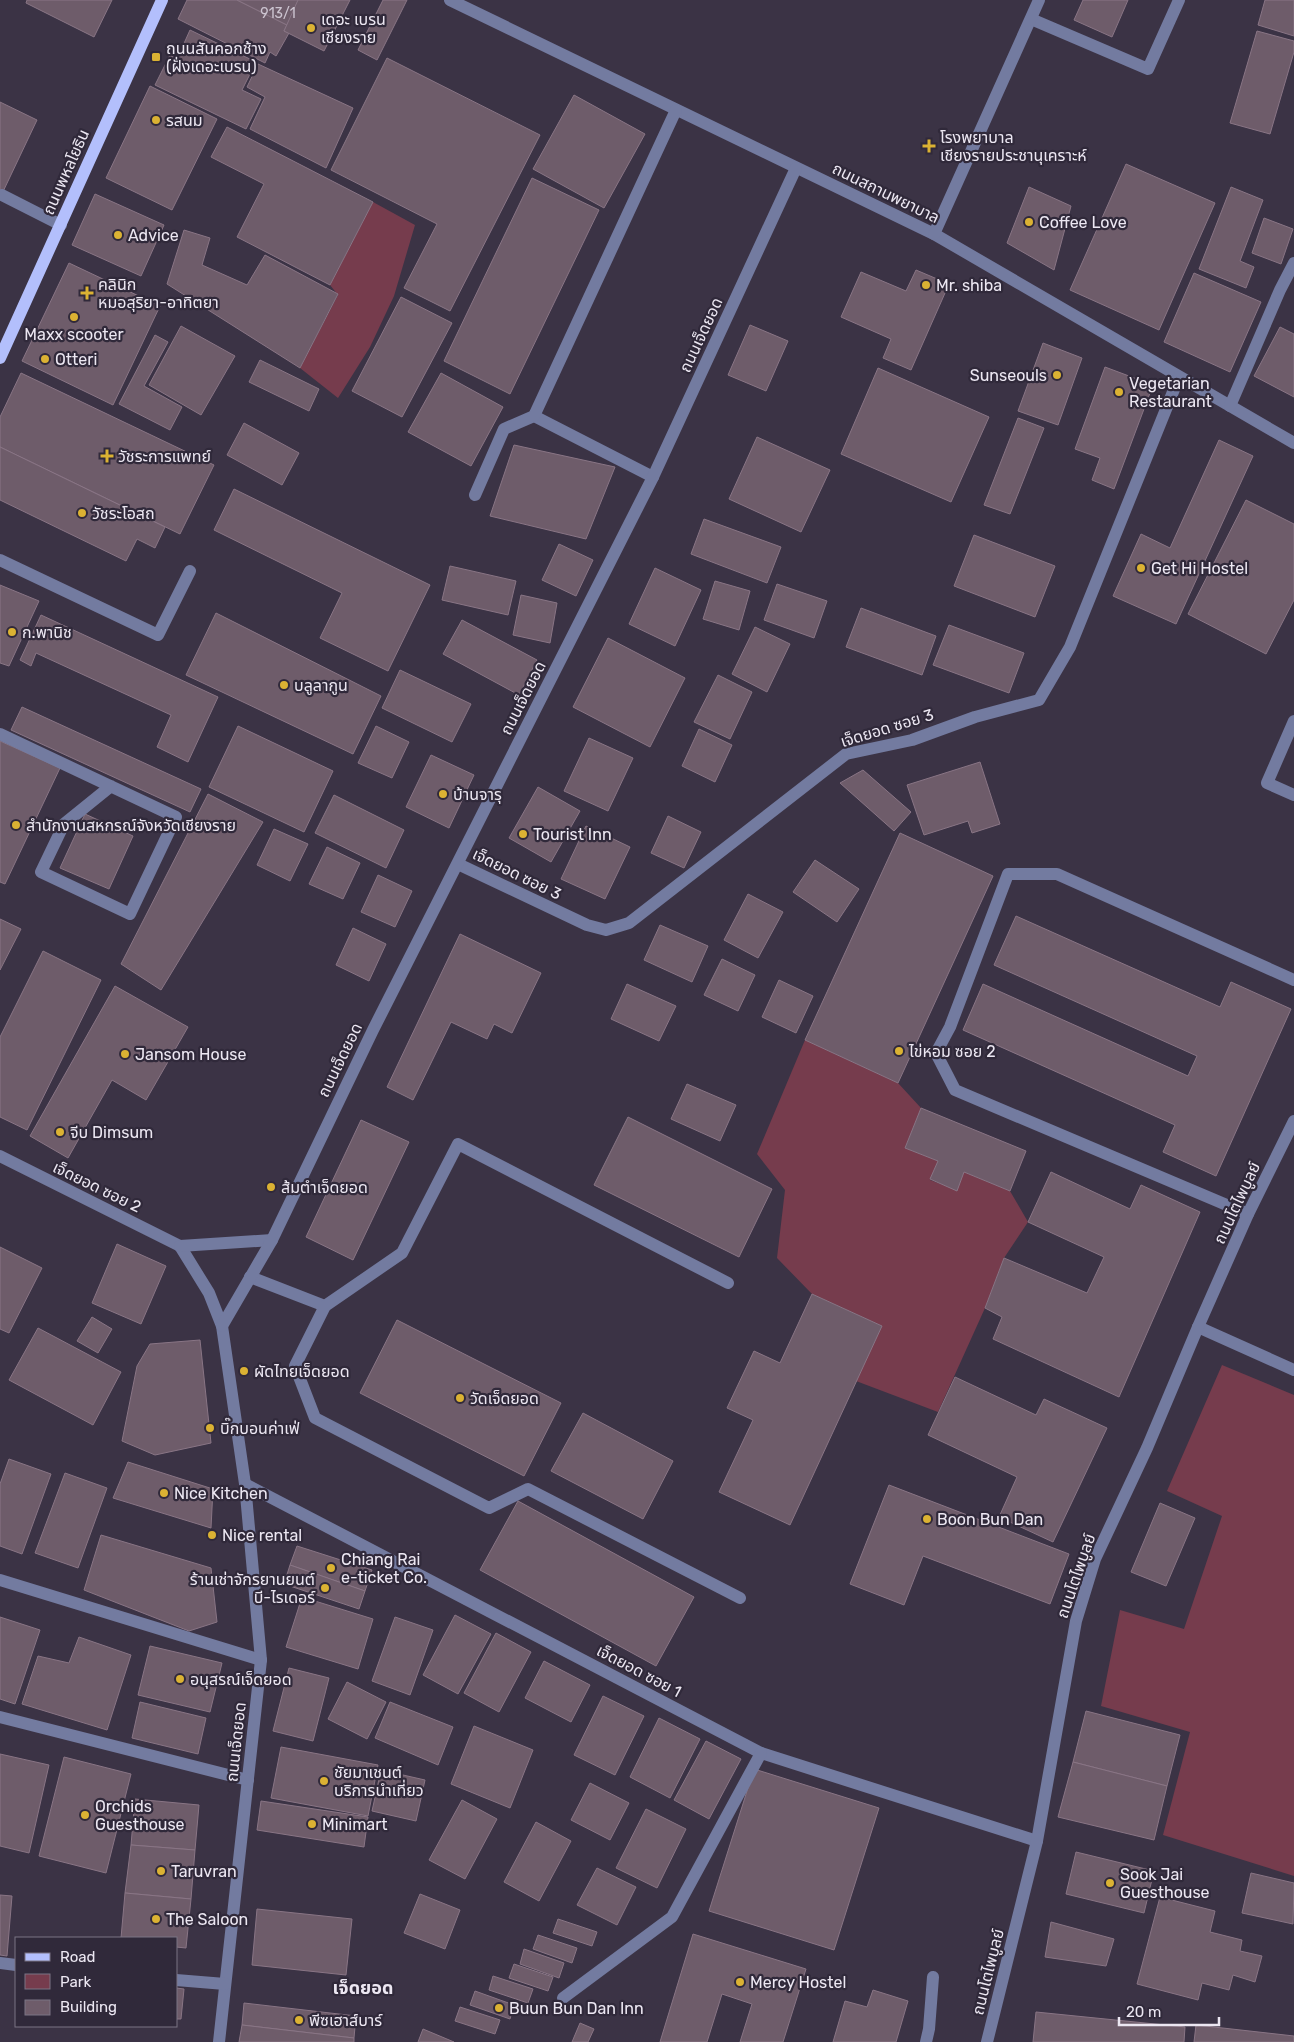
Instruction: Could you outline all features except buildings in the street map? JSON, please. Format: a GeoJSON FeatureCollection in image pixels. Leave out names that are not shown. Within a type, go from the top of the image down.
{"type":"FeatureCollection","features":[{"type":"Feature","properties":{"kind":"main road","name":"ถนนพหลโยธิน"},"geometry":{"type":"LineString","coordinates":[[0,358],[162,0]]}},
{"type":"Feature","properties":{"kind":"street","name":"ถนนสถานพยาบาล"},"geometry":{"type":"LineString","coordinates":[[450,0],[934,234],[1294,443]]}},
{"type":"Feature","properties":{"kind":"street"},"geometry":{"type":"LineString","coordinates":[[934,234],[1039,0]]}},
{"type":"Feature","properties":{"kind":"street"},"geometry":{"type":"LineString","coordinates":[[1031,19],[1148,69],[1179,0]]}},
{"type":"Feature","properties":{"kind":"street"},"geometry":{"type":"LineString","coordinates":[[475,495],[504,429],[534,416],[676,110]]}},
{"type":"Feature","properties":{"kind":"street","name":"ถนนเจ็ดยอด"},"geometry":{"type":"LineString","coordinates":[[222,1326],[272,1240],[373,1030],[653,477],[796,168]]}},
{"type":"Feature","properties":{"kind":"street"},"geometry":{"type":"LineString","coordinates":[[2,195],[61,225]]}},
{"type":"Feature","properties":{"kind":"street"},"geometry":{"type":"LineString","coordinates":[[1230,406],[1280,290],[1294,263]]}},
{"type":"Feature","properties":{"kind":"street","name":"เจ็ดยอด ซอย 3"},"geometry":{"type":"LineString","coordinates":[[458,864],[587,926],[606,930],[629,923],[846,754],[912,740],[975,717],[1040,700],[1070,648],[1179,377]]}},
{"type":"Feature","properties":{"kind":"street"},"geometry":{"type":"LineString","coordinates":[[534,416],[653,477]]}},
{"type":"Feature","properties":{"kind":"street"},"geometry":{"type":"LineString","coordinates":[[0,560],[158,635],[190,571]]}},
{"type":"Feature","properties":{"kind":"street"},"geometry":{"type":"LineString","coordinates":[[1294,721],[1266,783],[1294,795]]}},
{"type":"Feature","properties":{"kind":"street"},"geometry":{"type":"LineString","coordinates":[[0,734],[111,786],[176,817],[130,914],[41,872],[64,824],[111,786]]}},
{"type":"Feature","properties":{"kind":"street"},"geometry":{"type":"LineString","coordinates":[[1248,1214],[954,1090],[936,1053],[950,1027],[1008,874],[1057,874],[1294,980]]}},
{"type":"Feature","properties":{"kind":"street","name":"ถนนโตไพบูลย์"},"geometry":{"type":"LineString","coordinates":[[987,2042],[1037,1841],[1076,1621],[1095,1559],[1147,1448],[1248,1214],[1294,1122]]}},
{"type":"Feature","properties":{"kind":"street"},"geometry":{"type":"LineString","coordinates":[[728,1283],[458,1144],[402,1253],[325,1306],[295,1366],[315,1418],[489,1508],[528,1489],[740,1598]]}},
{"type":"Feature","properties":{"kind":"street","name":"เจ็ดยอด ซอย 2"},"geometry":{"type":"LineString","coordinates":[[0,1156],[180,1246]]}},
{"type":"Feature","properties":{"kind":"street"},"geometry":{"type":"LineString","coordinates":[[180,1246],[272,1240]]}},
{"type":"Feature","properties":{"kind":"street","name":"ถนนเจ็ดยอด"},"geometry":{"type":"LineString","coordinates":[[180,1246],[209,1293],[222,1326],[245,1484],[261,1660],[219,2042]]}},
{"type":"Feature","properties":{"kind":"street"},"geometry":{"type":"LineString","coordinates":[[250,1277],[325,1306]]}},
{"type":"Feature","properties":{"kind":"street"},"geometry":{"type":"LineString","coordinates":[[1198,1327],[1294,1370]]}},
{"type":"Feature","properties":{"kind":"street","name":"เจ็ดยอด ซอย 1"},"geometry":{"type":"LineString","coordinates":[[245,1484],[761,1753],[1037,1841]]}},
{"type":"Feature","properties":{"kind":"street"},"geometry":{"type":"LineString","coordinates":[[0,1580],[261,1660]]}},
{"type":"Feature","properties":{"kind":"street"},"geometry":{"type":"LineString","coordinates":[[0,1717],[248,1780]]}},
{"type":"Feature","properties":{"kind":"street"},"geometry":{"type":"LineString","coordinates":[[563,1998],[672,1917],[761,1753]]}},
{"type":"Feature","properties":{"kind":"street"},"geometry":{"type":"LineString","coordinates":[[0,1963],[15,1965]]}},
{"type":"Feature","properties":{"kind":"street"},"geometry":{"type":"LineString","coordinates":[[926,2042],[933,1977]]}},
{"type":"Feature","properties":{"kind":"street"},"geometry":{"type":"LineString","coordinates":[[178,1980],[226,1984]]}},
{"type":"Feature","properties":{"kind":"green space"},"geometry":{"type":"Polygon","coordinates":[[[373,202],[415,225],[394,296],[370,347],[338,398],[300,368],[338,295],[330,285],[373,202]]]}},
{"type":"Feature","properties":{"kind":"green space"},"geometry":{"type":"Polygon","coordinates":[[[805,1040],[898,1083],[921,1108],[905,1148],[938,1161],[930,1180],[957,1190],[964,1172],[1010,1191],[1028,1222],[1004,1258],[985,1308],[938,1412],[856,1381],[882,1326],[812,1294],[777,1258],[785,1190],[757,1154],[805,1040]]]}},
{"type":"Feature","properties":{"kind":"green space"},"geometry":{"type":"Polygon","coordinates":[[[1222,1365],[1294,1395],[1294,1876],[1163,1835],[1190,1732],[1101,1706],[1120,1610],[1184,1629],[1222,1516],[1167,1491],[1222,1365]]]}},
{"type":"Feature","properties":{"kind":"place","name":"เดอะ เบรน เชียงราย"},"geometry":{"type":"Point","coordinates":[311,28]}},
{"type":"Feature","properties":{"kind":"place","name":"ถนนสันคอกช้าง (ฝั่งเดอะเบรน)"},"geometry":{"type":"Point","coordinates":[156,57]}},
{"type":"Feature","properties":{"kind":"place","name":"รสนม"},"geometry":{"type":"Point","coordinates":[156,120]}},
{"type":"Feature","properties":{"kind":"place","name":"โรงพยาบาล เชียงรายประชานุเคราะห์"},"geometry":{"type":"Point","coordinates":[929,146]}},
{"type":"Feature","properties":{"kind":"place","name":"Coffee Love"},"geometry":{"type":"Point","coordinates":[1029,222]}},
{"type":"Feature","properties":{"kind":"place","name":"Advice"},"geometry":{"type":"Point","coordinates":[118,235]}},
{"type":"Feature","properties":{"kind":"place","name":"Mr. shiba"},"geometry":{"type":"Point","coordinates":[926,285]}},
{"type":"Feature","properties":{"kind":"place","name":"คลินิก หมอสุริยา-อาทิตยา"},"geometry":{"type":"Point","coordinates":[87,293]}},
{"type":"Feature","properties":{"kind":"place","name":"Maxx scooter"},"geometry":{"type":"Point","coordinates":[74,317]}},
{"type":"Feature","properties":{"kind":"place","name":"Otteri"},"geometry":{"type":"Point","coordinates":[45,359]}},
{"type":"Feature","properties":{"kind":"place","name":"Sunseouls"},"geometry":{"type":"Point","coordinates":[1057,375]}},
{"type":"Feature","properties":{"kind":"place","name":"Vegetarian Restaurant"},"geometry":{"type":"Point","coordinates":[1119,392]}},
{"type":"Feature","properties":{"kind":"place","name":"วัชระการแพทย์"},"geometry":{"type":"Point","coordinates":[107,456]}},
{"type":"Feature","properties":{"kind":"place","name":"วัชระโอสถ"},"geometry":{"type":"Point","coordinates":[82,513]}},
{"type":"Feature","properties":{"kind":"place","name":"Get Hi Hostel"},"geometry":{"type":"Point","coordinates":[1141,568]}},
{"type":"Feature","properties":{"kind":"place","name":"ก.พานิช"},"geometry":{"type":"Point","coordinates":[12,632]}},
{"type":"Feature","properties":{"kind":"place","name":"บลูลากูน"},"geometry":{"type":"Point","coordinates":[284,685]}},
{"type":"Feature","properties":{"kind":"place","name":"บ้านจารุ"},"geometry":{"type":"Point","coordinates":[443,794]}},
{"type":"Feature","properties":{"kind":"place","name":"สำนักงานสหกรณ์จังหวัดเชียงราย"},"geometry":{"type":"Point","coordinates":[16,825]}},
{"type":"Feature","properties":{"kind":"place","name":"Tourist Inn"},"geometry":{"type":"Point","coordinates":[523,834]}},
{"type":"Feature","properties":{"kind":"place","name":"ไข่หอม ซอย 2"},"geometry":{"type":"Point","coordinates":[899,1051]}},
{"type":"Feature","properties":{"kind":"place","name":"Jansom House"},"geometry":{"type":"Point","coordinates":[125,1054]}},
{"type":"Feature","properties":{"kind":"place","name":"จีบ Dimsum"},"geometry":{"type":"Point","coordinates":[60,1132]}},
{"type":"Feature","properties":{"kind":"place","name":"ส้มตำเจ็ดยอด"},"geometry":{"type":"Point","coordinates":[271,1187]}},
{"type":"Feature","properties":{"kind":"place","name":"ผัดไทยเจ็ดยอด"},"geometry":{"type":"Point","coordinates":[244,1371]}},
{"type":"Feature","properties":{"kind":"place","name":"วัดเจ็ดยอด"},"geometry":{"type":"Point","coordinates":[460,1398]}},
{"type":"Feature","properties":{"kind":"place","name":"บิ๊กบอนค่าเฟ่"},"geometry":{"type":"Point","coordinates":[210,1428]}},
{"type":"Feature","properties":{"kind":"place","name":"Nice Kitchen"},"geometry":{"type":"Point","coordinates":[164,1493]}},
{"type":"Feature","properties":{"kind":"place","name":"Boon Bun Dan"},"geometry":{"type":"Point","coordinates":[927,1519]}},
{"type":"Feature","properties":{"kind":"place","name":"Nice rental"},"geometry":{"type":"Point","coordinates":[212,1535]}},
{"type":"Feature","properties":{"kind":"place","name":"Chiang Rai e-ticket Co."},"geometry":{"type":"Point","coordinates":[331,1568]}},
{"type":"Feature","properties":{"kind":"place","name":"ร้านเช่าจักรยานยนต์ บี-ไรเดอร์"},"geometry":{"type":"Point","coordinates":[325,1588]}},
{"type":"Feature","properties":{"kind":"place","name":"อนุสรณ์เจ็ดยอด"},"geometry":{"type":"Point","coordinates":[180,1679]}},
{"type":"Feature","properties":{"kind":"place","name":"ชัยมาเชนต์ บริการนำเที่ยว"},"geometry":{"type":"Point","coordinates":[324,1781]}},
{"type":"Feature","properties":{"kind":"place","name":"Orchids Guesthouse"},"geometry":{"type":"Point","coordinates":[85,1815]}},
{"type":"Feature","properties":{"kind":"place","name":"Minimart"},"geometry":{"type":"Point","coordinates":[312,1824]}},
{"type":"Feature","properties":{"kind":"place","name":"Taruvran"},"geometry":{"type":"Point","coordinates":[161,1871]}},
{"type":"Feature","properties":{"kind":"place","name":"Sook Jai Guesthouse"},"geometry":{"type":"Point","coordinates":[1110,1883]}},
{"type":"Feature","properties":{"kind":"place","name":"The Saloon"},"geometry":{"type":"Point","coordinates":[156,1919]}},
{"type":"Feature","properties":{"kind":"place","name":"Mercy Hostel"},"geometry":{"type":"Point","coordinates":[740,1982]}},
{"type":"Feature","properties":{"kind":"place","name":"Buun Bun Dan Inn"},"geometry":{"type":"Point","coordinates":[499,2008]}},
{"type":"Feature","properties":{"kind":"place","name":"พีซเฮาส์บาร์"},"geometry":{"type":"Point","coordinates":[299,2020]}},
{"type":"Feature","properties":{"kind":"district","name":"เจ็ดยอด"},"geometry":{"type":"Point","coordinates":[363,1988]}}]}
